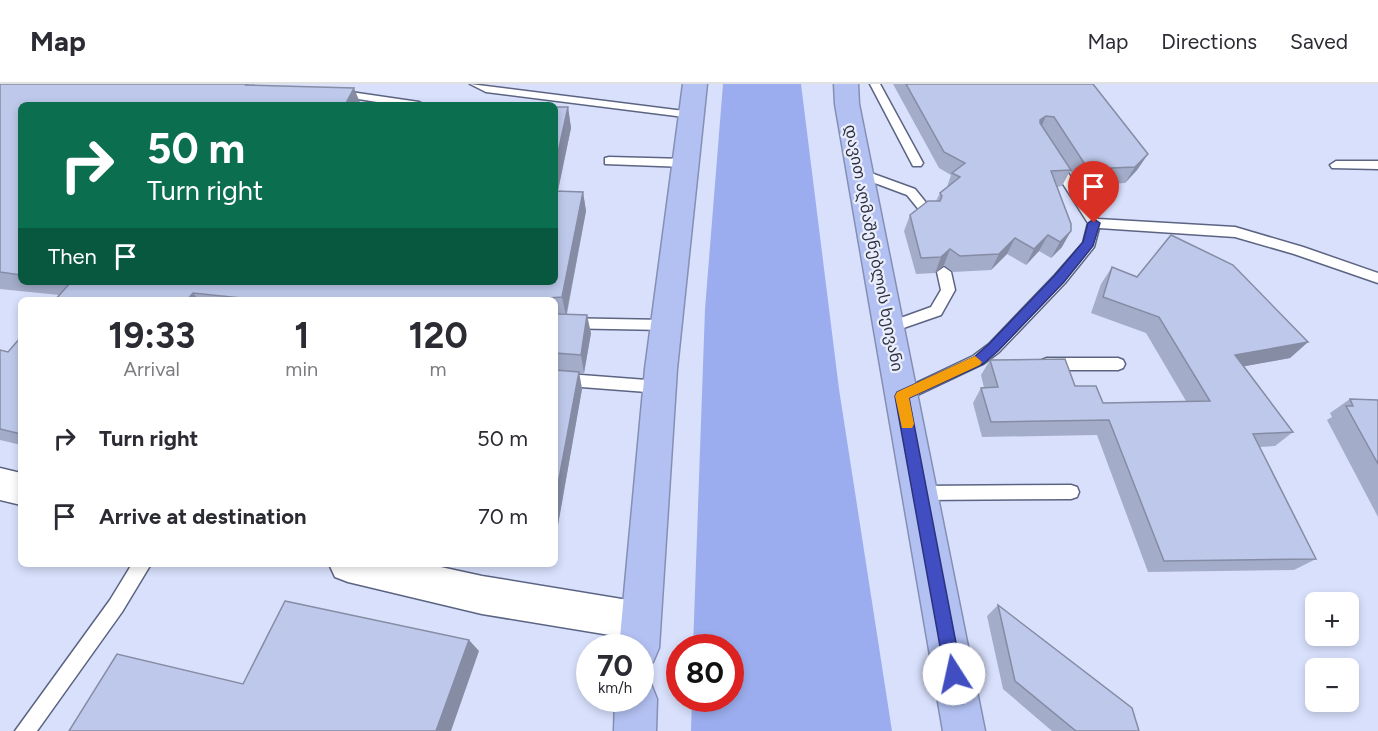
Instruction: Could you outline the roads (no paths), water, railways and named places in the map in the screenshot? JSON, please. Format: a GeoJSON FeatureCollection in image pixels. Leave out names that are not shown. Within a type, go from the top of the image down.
{"type":"FeatureCollection","features":[{"type":"Feature","properties":{"kind":"highway","name":"დავით აღმაშენებლის ხეივანი"},"geometry":{"type":"LineString","coordinates":[[846,84],[847,104],[920,493],[969,727]]}},
{"type":"Feature","properties":{"kind":"highway"},"geometry":{"type":"LineString","coordinates":[[639,634],[666,325],[693,99]]}},
{"type":"Feature","properties":{"kind":"highway"},"geometry":{"type":"LineString","coordinates":[[635,731],[636,712]]}},
{"type":"Feature","properties":{"kind":"street"},"geometry":{"type":"LineString","coordinates":[[0,484],[18,488]]}},
{"type":"Feature","properties":{"kind":"street"},"geometry":{"type":"LineString","coordinates":[[361,567],[639,634]]}},
{"type":"Feature","properties":{"kind":"lane"},"geometry":{"type":"LineString","coordinates":[[475,84],[486,89],[693,99]]}},
{"type":"Feature","properties":{"kind":"lane"},"geometry":{"type":"LineString","coordinates":[[875,84],[917,163]]}},
{"type":"Feature","properties":{"kind":"lane"},"geometry":{"type":"LineString","coordinates":[[327,92],[397,102]]}},
{"type":"Feature","properties":{"kind":"lane"},"geometry":{"type":"LineString","coordinates":[[902,396],[978,360],[994,348],[1060,279],[1089,243],[1094,223],[1046,147]]}},
{"type":"Feature","properties":{"kind":"lane"},"geometry":{"type":"LineString","coordinates":[[609,161],[686,163]]}},
{"type":"Feature","properties":{"kind":"lane"},"geometry":{"type":"LineString","coordinates":[[1336,165],[1378,165]]}},
{"type":"Feature","properties":{"kind":"lane"},"geometry":{"type":"LineString","coordinates":[[860,173],[911,192],[928,213]]}},
{"type":"Feature","properties":{"kind":"lane"},"geometry":{"type":"LineString","coordinates":[[1094,223],[1235,232],[1298,250],[1378,278]]}},
{"type":"Feature","properties":{"kind":"lane"},"geometry":{"type":"LineString","coordinates":[[889,328],[936,311],[948,290],[944,272]]}},
{"type":"Feature","properties":{"kind":"lane"},"geometry":{"type":"LineString","coordinates":[[558,324],[666,325]]}},
{"type":"Feature","properties":{"kind":"lane"},"geometry":{"type":"LineString","coordinates":[[978,360],[1002,362]]}},
{"type":"Feature","properties":{"kind":"lane"},"geometry":{"type":"LineString","coordinates":[[1038,364],[1118,364]]}},
{"type":"Feature","properties":{"kind":"lane"},"geometry":{"type":"LineString","coordinates":[[558,379],[660,387]]}},
{"type":"Feature","properties":{"kind":"lane"},"geometry":{"type":"LineString","coordinates":[[920,493],[1071,492]]}},
{"type":"Feature","properties":{"kind":"lane"},"geometry":{"type":"LineString","coordinates":[[25,731],[116,606],[140,567]]}}]}
